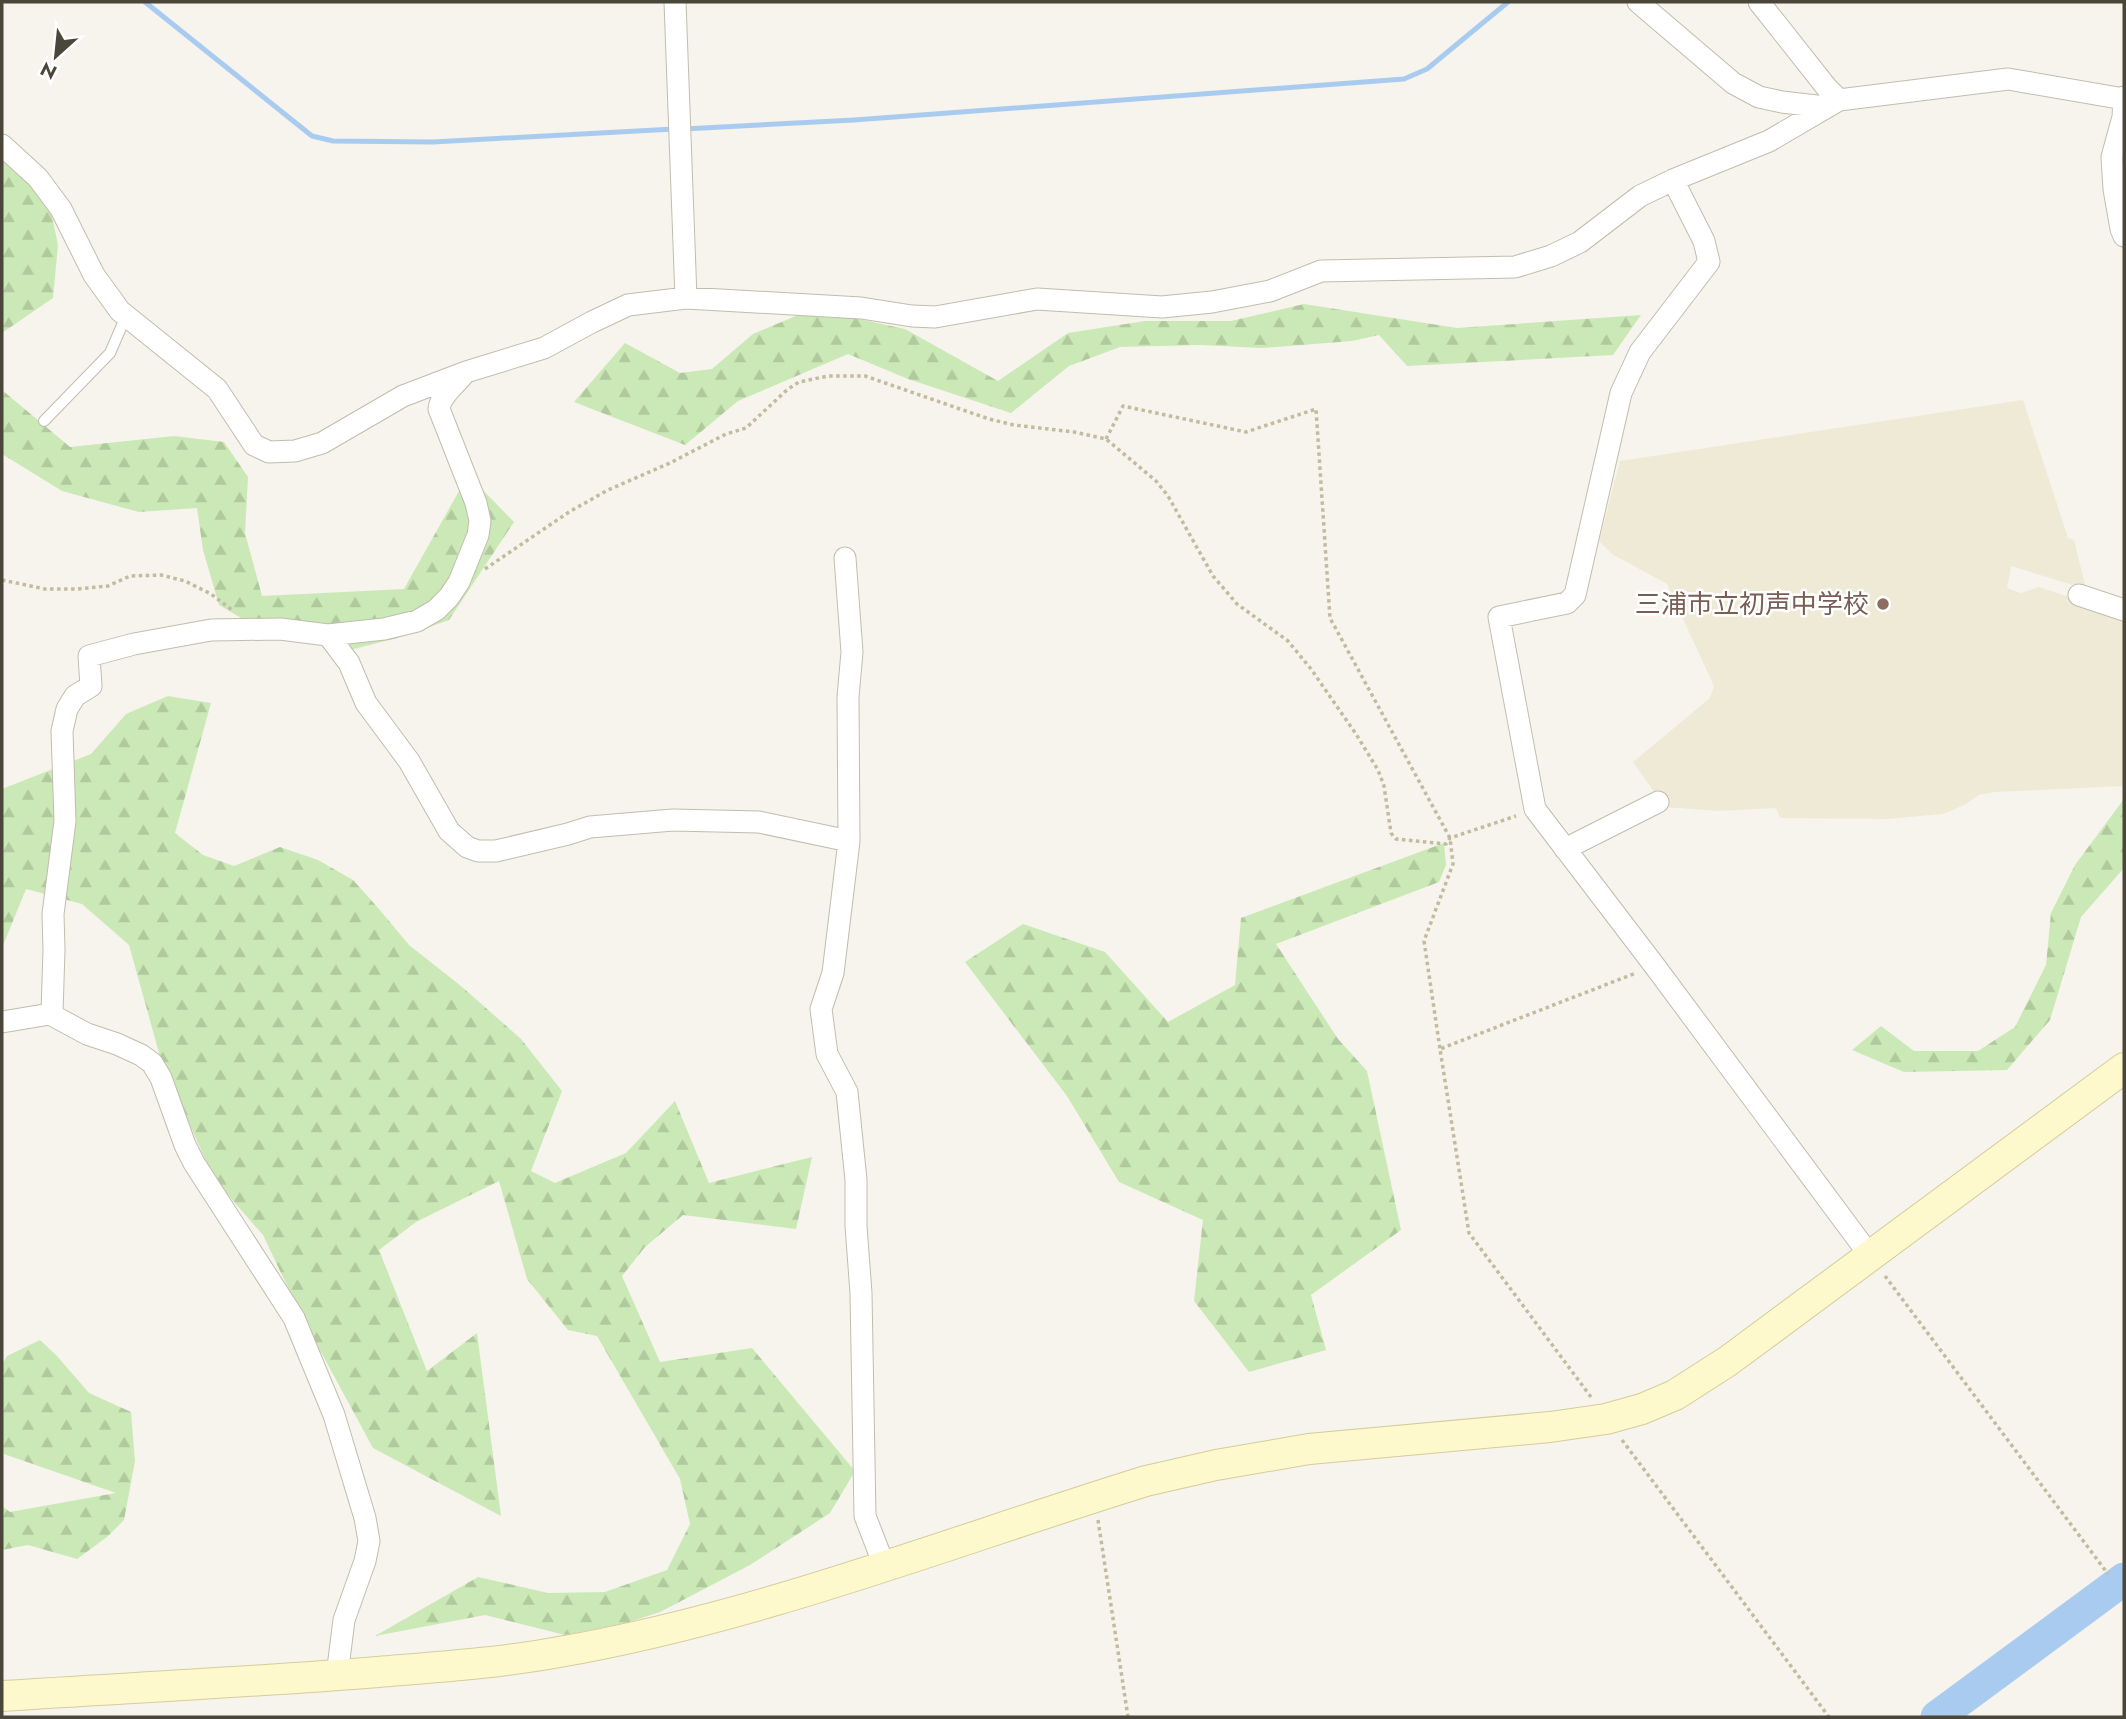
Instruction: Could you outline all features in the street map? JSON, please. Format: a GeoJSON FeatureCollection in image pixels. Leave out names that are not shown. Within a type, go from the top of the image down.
{"type":"FeatureCollection","features":[{"type":"Feature","properties":{"kind":"street"},"geometry":{"type":"LineString","coordinates":[[675,2],[686,298]]}},
{"type":"Feature","properties":{"kind":"street"},"geometry":{"type":"LineString","coordinates":[[1638,2],[1733,83],[1759,97],[1782,102],[1832,103],[2008,79],[2124,98],[2123,117],[2112,157],[2114,189],[2124,236]]}},
{"type":"Feature","properties":{"kind":"street"},"geometry":{"type":"LineString","coordinates":[[1759,2],[1826,88],[1832,103]]}},
{"type":"Feature","properties":{"kind":"street"},"geometry":{"type":"LineString","coordinates":[[2,145],[38,178],[61,209],[94,275],[120,312],[217,389],[254,445],[269,452],[295,451],[321,443],[403,396],[466,372],[544,348],[628,305],[686,298],[862,308],[935,317],[1037,299],[1162,307],[1212,302],[1270,291],[1321,271],[1515,267],[1551,256],[1580,242],[1640,197],[1673,180],[1769,141],[1832,103]]}},
{"type":"Feature","properties":{"kind":"street"},"geometry":{"type":"LineString","coordinates":[[1673,180],[1704,241],[1709,262],[1640,352],[1621,393],[1576,595],[1567,604],[1499,617],[1535,809],[1871,1257]]}},
{"type":"Feature","properties":{"kind":"street"},"geometry":{"type":"LineString","coordinates":[[50,1014],[53,914],[65,821],[62,731],[67,709],[75,696],[91,687],[89,656],[134,644],[211,630],[280,629],[328,635],[384,629],[417,621],[436,610],[453,592],[469,560],[480,521],[476,503],[439,409],[441,399],[466,372]]}},
{"type":"Feature","properties":{"kind":"street"},"geometry":{"type":"LineString","coordinates":[[845,558],[852,652],[848,697],[849,841],[833,973],[821,1009],[827,1054],[848,1092],[856,1180],[861,1293],[865,1516],[884,1565]]}},
{"type":"Feature","properties":{"kind":"street"},"geometry":{"type":"LineString","coordinates":[[2079,595],[2124,610]]}},
{"type":"Feature","properties":{"kind":"street"},"geometry":{"type":"LineString","coordinates":[[328,635],[349,663],[366,703],[409,761],[449,831],[467,847],[478,851],[496,851],[590,827],[673,820],[759,822],[849,841]]}},
{"type":"Feature","properties":{"kind":"street"},"geometry":{"type":"LineString","coordinates":[[1565,849],[1658,802]]}},
{"type":"Feature","properties":{"kind":"street"},"geometry":{"type":"LineString","coordinates":[[2,1022],[50,1014],[86,1034],[141,1055],[152,1063],[161,1078],[194,1163],[294,1318],[334,1415],[365,1518],[369,1541],[365,1561],[344,1620],[337,1675]]}},
{"type":"Feature","properties":{"kind":"street"},"geometry":{"type":"LineString","coordinates":[[2,1696],[337,1675],[470,1664],[557,1653],[731,1613],[1146,1481],[1216,1465],[1309,1449],[1550,1427],[1606,1419],[1642,1409],[1701,1380],[2124,1068]]}},
{"type":"Feature","properties":{"kind":"lane"},"geometry":{"type":"LineString","coordinates":[[44,421],[110,353],[126,316]]}},
{"type":"Feature","properties":{"kind":"path"},"geometry":{"type":"LineString","coordinates":[[453,592],[569,512],[608,490],[670,463],[726,434],[746,428],[799,382],[828,376],[865,376],[989,419],[1106,439],[1156,481],[1168,496],[1213,576],[1237,604],[1288,641],[1311,668],[1356,734],[1378,770],[1384,786],[1391,832],[1396,839],[1446,844],[1450,838],[1535,809]]}},
{"type":"Feature","properties":{"kind":"path"},"geometry":{"type":"LineString","coordinates":[[1106,439],[1123,406],[1246,432],[1315,409],[1329,618],[1450,838],[1452,864],[1424,941],[1469,1233],[1829,1717]]}},
{"type":"Feature","properties":{"kind":"path"},"geometry":{"type":"LineString","coordinates":[[2,580],[45,589],[77,589],[108,586],[130,576],[161,575],[185,581],[211,594],[228,606],[251,629]]}},
{"type":"Feature","properties":{"kind":"path"},"geometry":{"type":"LineString","coordinates":[[1440,1049],[1654,965]]}},
{"type":"Feature","properties":{"kind":"path"},"geometry":{"type":"LineString","coordinates":[[1871,1257],[2108,1573]]}},
{"type":"Feature","properties":{"kind":"path"},"geometry":{"type":"LineString","coordinates":[[1094,1497],[1128,1717]]}},
{"type":"Feature","properties":{"kind":"shaded area","name":"三浦市立初声中学校"},"geometry":{"type":"Polygon","coordinates":[[[2023,400],[2068,538],[2074,540],[2086,589],[2011,566],[2007,588],[2021,593],[2039,587],[2124,615],[2124,786],[1994,792],[1979,795],[1943,814],[1886,819],[1780,818],[1776,808],[1718,811],[1665,807],[1633,762],[1710,698],[1714,686],[1667,584],[1612,554],[1599,541],[1620,461],[2023,400]]]}},
{"type":"Feature","properties":{"kind":"green space"},"geometry":{"type":"Polygon","coordinates":[[[2,158],[49,202],[58,245],[53,298],[2,333],[2,158]]]}},
{"type":"Feature","properties":{"kind":"green space"},"geometry":{"type":"Polygon","coordinates":[[[1304,304],[1457,328],[1641,315],[1613,355],[1407,366],[1379,335],[1352,341],[1262,348],[1200,345],[1120,347],[1069,366],[1011,413],[908,379],[848,354],[738,401],[685,445],[574,402],[625,343],[680,373],[712,369],[753,334],[812,309],[905,329],[998,381],[1068,333],[1145,321],[1231,321],[1304,304]]]}},
{"type":"Feature","properties":{"kind":"green space"},"geometry":{"type":"Polygon","coordinates":[[[2,390],[70,447],[174,436],[224,442],[248,477],[245,533],[262,596],[404,589],[468,475],[514,522],[449,620],[401,637],[342,652],[253,625],[219,605],[203,550],[197,508],[139,512],[62,491],[2,454],[2,390]]]}},
{"type":"Feature","properties":{"kind":"green space"},"geometry":{"type":"Polygon","coordinates":[[[168,696],[211,703],[175,833],[203,855],[234,866],[280,847],[318,860],[353,880],[409,945],[521,1039],[562,1091],[531,1171],[555,1183],[626,1153],[675,1101],[709,1183],[812,1157],[796,1229],[683,1215],[645,1247],[622,1276],[660,1362],[752,1348],[855,1471],[830,1513],[750,1565],[660,1612],[626,1623],[565,1635],[485,1615],[375,1636],[478,1577],[548,1593],[605,1592],[667,1570],[690,1524],[680,1479],[597,1336],[568,1330],[527,1279],[499,1181],[416,1222],[379,1250],[427,1371],[477,1333],[501,1516],[373,1448],[301,1315],[263,1235],[214,1179],[161,1060],[129,945],[82,904],[26,889],[2,948],[2,789],[91,754],[126,714],[168,696]]]}},
{"type":"Feature","properties":{"kind":"green space"},"geometry":{"type":"Polygon","coordinates":[[[2124,799],[2124,868],[2081,917],[2050,1020],[2007,1070],[1904,1072],[1852,1050],[1881,1026],[1914,1051],[1978,1051],[2015,1027],[2046,965],[2051,913],[2075,865],[2124,799]]]}},
{"type":"Feature","properties":{"kind":"green space"},"geometry":{"type":"Polygon","coordinates":[[[1444,843],[1446,865],[1439,882],[1276,944],[1338,1039],[1367,1071],[1401,1230],[1311,1295],[1326,1350],[1249,1372],[1194,1301],[1203,1220],[1119,1182],[1067,1096],[965,962],[1023,924],[1105,952],[1168,1022],[1235,985],[1241,918],[1444,843]]]}},
{"type":"Feature","properties":{"kind":"green space"},"geometry":{"type":"Polygon","coordinates":[[[40,1340],[89,1393],[131,1412],[135,1461],[124,1520],[107,1537],[77,1559],[28,1545],[2,1550],[2,1506],[10,1512],[116,1493],[4,1454],[2,1365],[7,1356],[40,1340]]]}},
{"type":"Feature","properties":{"kind":"waterway"},"geometry":{"type":"LineString","coordinates":[[145,2],[312,136],[333,141],[433,142],[674,129]]}},
{"type":"Feature","properties":{"kind":"waterway"},"geometry":{"type":"LineString","coordinates":[[684,129],[854,120],[1404,79],[1427,69],[1508,2]]}},
{"type":"Feature","properties":{"kind":"waterway"},"geometry":{"type":"LineString","coordinates":[[1937,1717],[2124,1579]]}},
{"type":"Feature","properties":{"kind":"place","name":"三浦市立初声中学校"},"geometry":{"type":"Point","coordinates":[1883,604]}}]}
